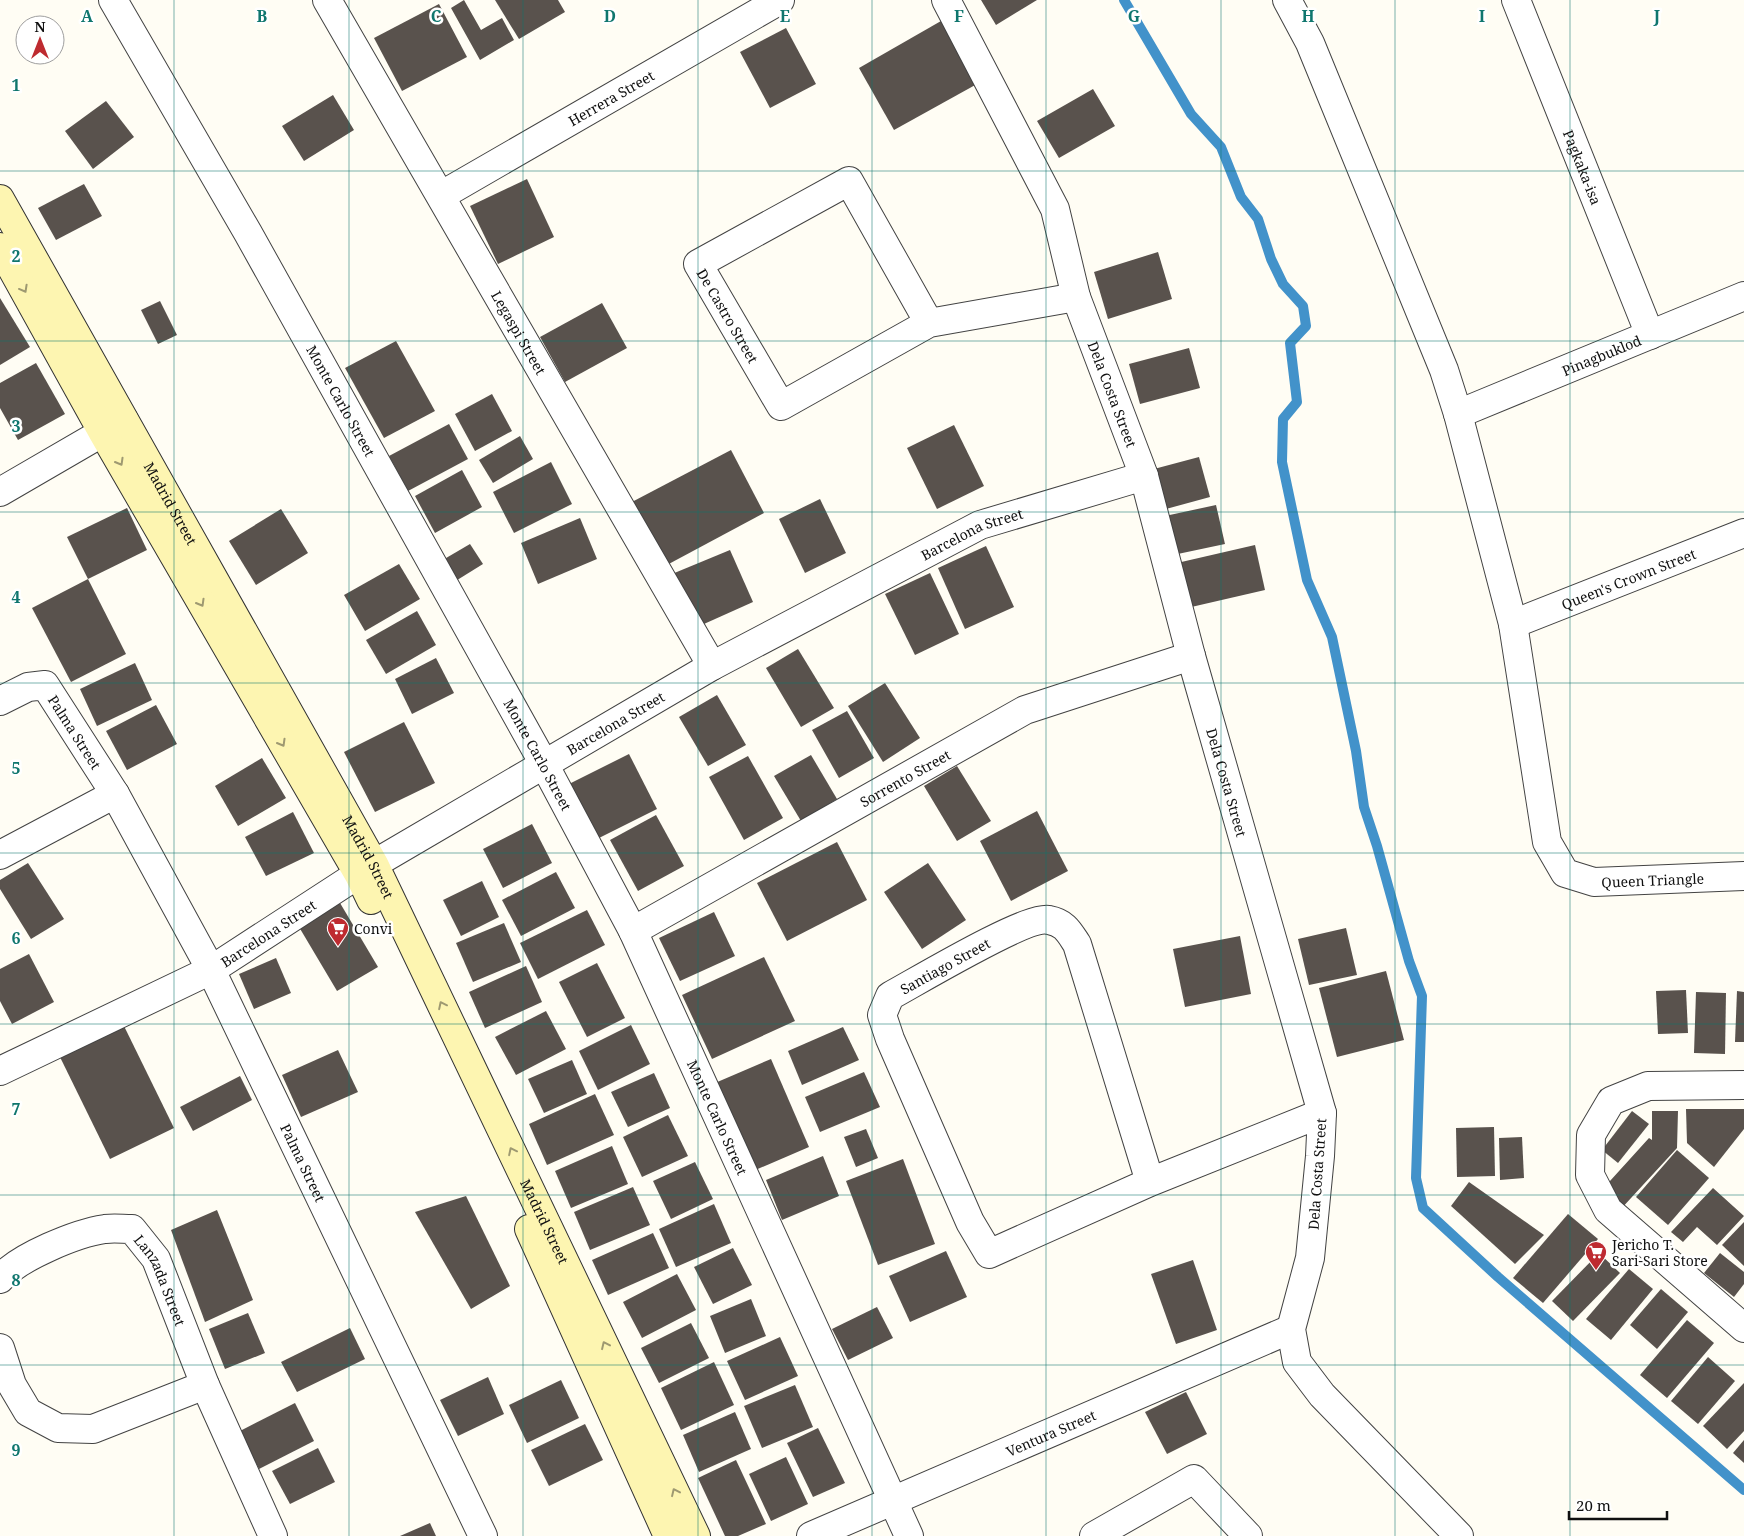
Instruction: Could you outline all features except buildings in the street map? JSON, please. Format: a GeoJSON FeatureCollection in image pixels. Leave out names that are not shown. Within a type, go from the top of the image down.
{"type":"FeatureCollection","features":[{"type":"Feature","properties":{"kind":"street","name":"Monte Carlo Street"},"geometry":{"type":"LineString","coordinates":[[113,0],[248,233],[544,764],[633,931],[909,1536]]}},
{"type":"Feature","properties":{"kind":"street","name":"Legaspi Street"},"geometry":{"type":"LineString","coordinates":[[327,0],[442,195],[712,666]]}},
{"type":"Feature","properties":{"kind":"street","name":"Herrera Street"},"geometry":{"type":"LineString","coordinates":[[442,195],[780,0]]}},
{"type":"Feature","properties":{"kind":"street","name":"Dela Costa Street"},"geometry":{"type":"LineString","coordinates":[[946,0],[1055,209],[1076,297],[1144,476],[1191,656],[1322,1113],[1320,1156],[1310,1258],[1291,1329],[1297,1362],[1322,1395],[1459,1536]]}},
{"type":"Feature","properties":{"kind":"street"},"geometry":{"type":"LineString","coordinates":[[1287,0],[1314,52],[1444,370],[1458,414],[1513,624]]}},
{"type":"Feature","properties":{"kind":"street","name":"Pagkaka-isa"},"geometry":{"type":"LineString","coordinates":[[1516,0],[1650,335]]}},
{"type":"Feature","properties":{"kind":"street","name":"De Castro Street"},"geometry":{"type":"LineString","coordinates":[[929,323],[849,181],[698,264],[781,406],[929,323],[1076,297]]}},
{"type":"Feature","properties":{"kind":"street","name":"Madrid Street"},"geometry":{"type":"LineString","coordinates":[[0,199],[114,426]]}},
{"type":"Feature","properties":{"kind":"street","name":"Madrid Street"},"geometry":{"type":"LineString","coordinates":[[0,247],[114,426],[366,869],[696,1536]]}},
{"type":"Feature","properties":{"kind":"street","name":"Pinagbuklod"},"geometry":{"type":"LineString","coordinates":[[1458,414],[1744,296]]}},
{"type":"Feature","properties":{"kind":"street"},"geometry":{"type":"LineString","coordinates":[[0,492],[114,426]]}},
{"type":"Feature","properties":{"kind":"street","name":"Barcelona Street"},"geometry":{"type":"LineString","coordinates":[[0,1071],[211,970],[366,869],[712,666],[980,525],[1144,476]]}},
{"type":"Feature","properties":{"kind":"street","name":"Queen's Crown Street"},"geometry":{"type":"LineString","coordinates":[[1513,624],[1744,533]]}},
{"type":"Feature","properties":{"kind":"street","name":"Queen Triangle"},"geometry":{"type":"LineString","coordinates":[[1513,624],[1547,842],[1565,873],[1594,882],[1744,876]]}},
{"type":"Feature","properties":{"kind":"street","name":"Sorrento Street"},"geometry":{"type":"LineString","coordinates":[[633,931],[1025,710],[1191,656]]}},
{"type":"Feature","properties":{"kind":"street","name":"Palma Street"},"geometry":{"type":"LineString","coordinates":[[0,700],[28,687],[45,685],[116,794],[211,970],[483,1536]]}},
{"type":"Feature","properties":{"kind":"street"},"geometry":{"type":"LineString","coordinates":[[0,855],[116,794]]}},
{"type":"Feature","properties":{"kind":"street","name":"Madrid Street"},"geometry":{"type":"LineString","coordinates":[[366,869],[668,1536]]}},
{"type":"Feature","properties":{"kind":"street","name":"Santiago Street"},"geometry":{"type":"LineString","coordinates":[[1150,1182],[1077,944],[1065,925],[1047,919],[1001,935],[890,996],[882,1015],[890,1039],[970,1222],[988,1254],[1150,1182],[1322,1113]]}},
{"type":"Feature","properties":{"kind":"street"},"geometry":{"type":"LineString","coordinates":[[1744,1085],[1648,1086],[1611,1102],[1591,1135],[1590,1175],[1608,1210],[1744,1328]]}},
{"type":"Feature","properties":{"kind":"street","name":"Lanzada Street"},"geometry":{"type":"LineString","coordinates":[[0,1279],[17,1264],[76,1236],[106,1229],[132,1229],[156,1259],[205,1385],[273,1536]]}},
{"type":"Feature","properties":{"kind":"street","name":"Ventura Street"},"geometry":{"type":"LineString","coordinates":[[811,1536],[1291,1329]]}},
{"type":"Feature","properties":{"kind":"street"},"geometry":{"type":"LineString","coordinates":[[0,1348],[12,1384],[28,1412],[58,1428],[93,1429],[205,1385]]}},
{"type":"Feature","properties":{"kind":"street"},"geometry":{"type":"LineString","coordinates":[[1094,1536],[1194,1479],[1248,1536]]}},
{"type":"Feature","properties":{"kind":"waterway"},"geometry":{"type":"LineString","coordinates":[[1124,0],[1191,114],[1221,147],[1241,197],[1258,219],[1271,259],[1283,284],[1303,306],[1306,326],[1290,343],[1297,402],[1283,419],[1282,462],[1307,580],[1332,637],[1356,751],[1364,807],[1377,846],[1409,961],[1422,996],[1416,1178],[1423,1208],[1498,1277],[1744,1490]]}},
{"type":"Feature","properties":{"kind":"place","name":"Convi"},"geometry":{"type":"Point","coordinates":[338,947]}},
{"type":"Feature","properties":{"kind":"place","name":"Jericho T. Sari-Sari Store"},"geometry":{"type":"Point","coordinates":[1596,1271]}}]}
